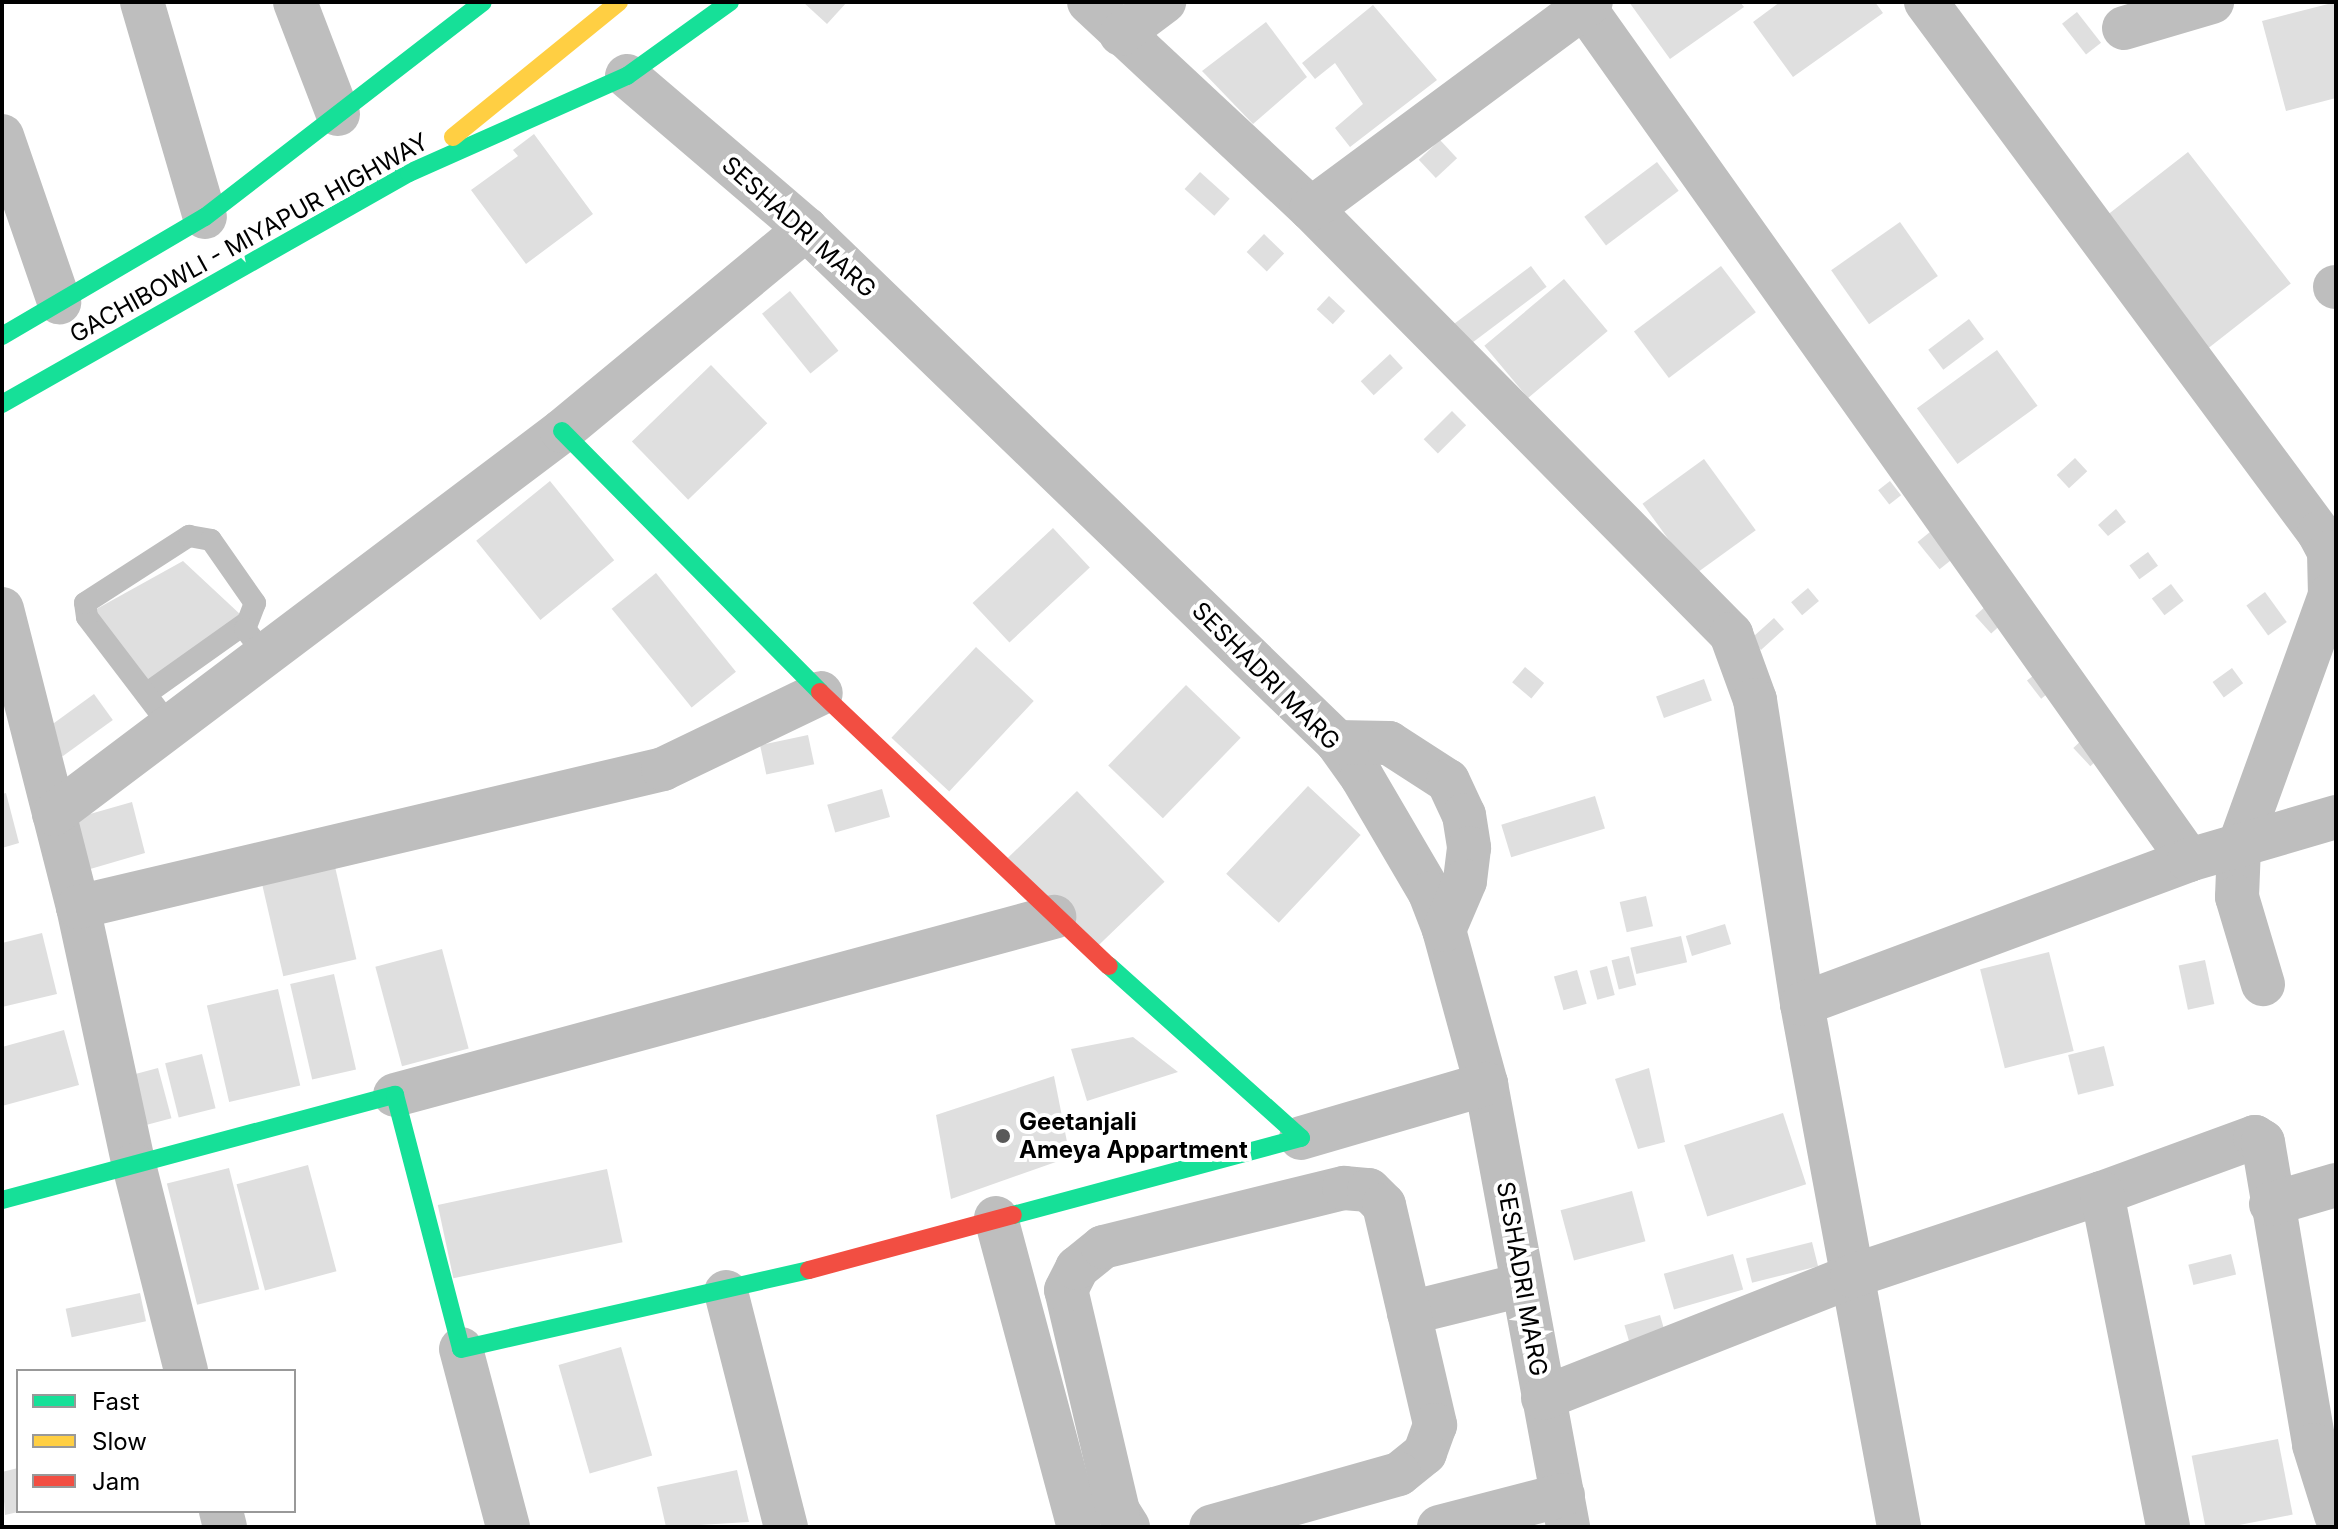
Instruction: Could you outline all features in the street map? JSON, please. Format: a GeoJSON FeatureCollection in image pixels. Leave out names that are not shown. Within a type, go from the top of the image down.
{"type":"FeatureCollection","features":[{"type":"Feature","properties":{"kind":"street"},"geometry":{"type":"LineString","coordinates":[[142,2],[205,217]]}},
{"type":"Feature","properties":{"kind":"street"},"geometry":{"type":"LineString","coordinates":[[295,2],[338,114]]}},
{"type":"Feature","properties":{"kind":"street","name":"GACHIBOWLI - MIYAPUR HIGHWAY"},"geometry":{"type":"LineString","coordinates":[[2,336],[205,217],[483,2]]}},
{"type":"Feature","properties":{"kind":"street"},"geometry":{"type":"LineString","coordinates":[[409,173],[619,2]]}},
{"type":"Feature","properties":{"kind":"street","name":"GACHIBOWLI - MIYAPUR HIGHWAY"},"geometry":{"type":"LineString","coordinates":[[2,404],[409,173],[627,76],[730,2]]}},
{"type":"Feature","properties":{"kind":"street"},"geometry":{"type":"LineString","coordinates":[[1089,2],[1311,209],[1731,634],[1755,700],[1802,1004],[1899,1527]]}},
{"type":"Feature","properties":{"kind":"street"},"geometry":{"type":"LineString","coordinates":[[1121,34],[1164,2]]}},
{"type":"Feature","properties":{"kind":"street"},"geometry":{"type":"LineString","coordinates":[[1926,2],[2319,533],[2329,552],[2333,594],[2239,847],[2250,893],[2263,984]]}},
{"type":"Feature","properties":{"kind":"street"},"geometry":{"type":"LineString","coordinates":[[2124,28],[2212,2]]}},
{"type":"Feature","properties":{"kind":"street"},"geometry":{"type":"LineString","coordinates":[[1311,209],[1588,4],[2189,860]]}},
{"type":"Feature","properties":{"kind":"street","name":"SESHADRI MARG"},"geometry":{"type":"LineString","coordinates":[[627,76],[806,229],[1337,742],[1430,893],[1444,930],[1486,1084],[1565,1511]]}},
{"type":"Feature","properties":{"kind":"street"},"geometry":{"type":"LineString","coordinates":[[2,136],[59,302]]}},
{"type":"Feature","properties":{"kind":"street"},"geometry":{"type":"LineString","coordinates":[[54,814],[158,710],[256,639],[562,431],[806,229]]}},
{"type":"Feature","properties":{"kind":"street"},"geometry":{"type":"LineString","coordinates":[[562,431],[821,693],[1054,917],[1301,1138]]}},
{"type":"Feature","properties":{"kind":"street"},"geometry":{"type":"LineString","coordinates":[[2,609],[78,907],[134,1165],[185,1369]]}},
{"type":"Feature","properties":{"kind":"street"},"geometry":{"type":"LineString","coordinates":[[78,907],[663,769],[821,693]]}},
{"type":"Feature","properties":{"kind":"street"},"geometry":{"type":"LineString","coordinates":[[1337,742],[1389,743],[1448,781],[1464,815],[1469,848],[1465,881],[1444,930]]}},
{"type":"Feature","properties":{"kind":"street"},"geometry":{"type":"LineString","coordinates":[[1802,1004],[2189,860],[2336,817]]}},
{"type":"Feature","properties":{"kind":"street"},"geometry":{"type":"LineString","coordinates":[[2,1200],[1054,917]]}},
{"type":"Feature","properties":{"kind":"street"},"geometry":{"type":"LineString","coordinates":[[461,1349],[726,1292],[1301,1138],[1486,1084]]}},
{"type":"Feature","properties":{"kind":"street"},"geometry":{"type":"LineString","coordinates":[[395,1095],[508,1527]]}},
{"type":"Feature","properties":{"kind":"street"},"geometry":{"type":"LineString","coordinates":[[1543,1398],[1852,1276],[2102,1193],[2255,1137],[2263,1142],[2271,1204],[2325,1443],[2336,1515]]}},
{"type":"Feature","properties":{"kind":"street"},"geometry":{"type":"LineString","coordinates":[[2271,1204],[2336,1185]]}},
{"type":"Feature","properties":{"kind":"street"},"geometry":{"type":"LineString","coordinates":[[1128,1527],[1118,1511],[1066,1290],[1077,1268],[1103,1247],[1344,1188],[1369,1190],[1384,1205],[1435,1425],[1425,1453],[1399,1474],[1211,1527]]}},
{"type":"Feature","properties":{"kind":"street"},"geometry":{"type":"LineString","coordinates":[[2102,1193],[2168,1527]]}},
{"type":"Feature","properties":{"kind":"street"},"geometry":{"type":"LineString","coordinates":[[996,1218],[1079,1527]]}},
{"type":"Feature","properties":{"kind":"street"},"geometry":{"type":"LineString","coordinates":[[1409,1313],[1522,1285]]}},
{"type":"Feature","properties":{"kind":"street"},"geometry":{"type":"LineString","coordinates":[[726,1292],[786,1527]]}},
{"type":"Feature","properties":{"kind":"street"},"geometry":{"type":"LineString","coordinates":[[1439,1527],[1565,1511]]}},
{"type":"Feature","properties":{"kind":"lane"},"geometry":{"type":"LineString","coordinates":[[158,710],[87,617],[85,603],[189,536],[211,540],[255,603],[256,639]]}},
{"type":"Feature","properties":{"kind":"building"},"geometry":{"type":"Polygon","coordinates":[[[803,2],[847,2],[827,24],[803,2]]]}},
{"type":"Feature","properties":{"kind":"building"},"geometry":{"type":"Polygon","coordinates":[[[1629,2],[1740,2],[1744,7],[1670,59],[1629,2]]]}},
{"type":"Feature","properties":{"kind":"building"},"geometry":{"type":"Polygon","coordinates":[[[1780,2],[1875,2],[1883,13],[1793,77],[1753,22],[1780,2]]]}},
{"type":"Feature","properties":{"kind":"building"},"geometry":{"type":"Polygon","coordinates":[[[2336,2],[2336,98],[2286,111],[2262,21],[2336,2]]]}},
{"type":"Feature","properties":{"kind":"building"},"geometry":{"type":"Polygon","coordinates":[[[1373,5],[1437,80],[1350,147],[1335,128],[1363,104],[1335,63],[1315,79],[1302,63],[1373,5]]]}},
{"type":"Feature","properties":{"kind":"building"},"geometry":{"type":"Polygon","coordinates":[[[2077,12],[2101,43],[2086,54],[2062,24],[2077,12]]]}},
{"type":"Feature","properties":{"kind":"building"},"geometry":{"type":"Polygon","coordinates":[[[1266,22],[1307,77],[1253,124],[1202,71],[1266,22]]]}},
{"type":"Feature","properties":{"kind":"building"},"geometry":{"type":"Polygon","coordinates":[[[534,134],[593,214],[526,264],[471,190],[518,156],[513,150],[534,134]]]}},
{"type":"Feature","properties":{"kind":"building"},"geometry":{"type":"Polygon","coordinates":[[[1440,140],[1457,158],[1436,178],[1419,160],[1440,140]]]}},
{"type":"Feature","properties":{"kind":"building"},"geometry":{"type":"Polygon","coordinates":[[[2188,152],[2291,284],[2200,354],[2097,223],[2188,152]]]}},
{"type":"Feature","properties":{"kind":"building"},"geometry":{"type":"Polygon","coordinates":[[[1657,162],[1679,191],[1606,246],[1584,217],[1657,162]]]}},
{"type":"Feature","properties":{"kind":"building"},"geometry":{"type":"Polygon","coordinates":[[[1200,172],[1230,199],[1214,216],[1185,189],[1200,172]]]}},
{"type":"Feature","properties":{"kind":"building"},"geometry":{"type":"Polygon","coordinates":[[[1900,222],[1938,276],[1869,324],[1831,270],[1900,222]]]}},
{"type":"Feature","properties":{"kind":"building"},"geometry":{"type":"Polygon","coordinates":[[[1264,234],[1284,253],[1267,271],[1247,252],[1264,234]]]}},
{"type":"Feature","properties":{"kind":"building"},"geometry":{"type":"Polygon","coordinates":[[[1531,266],[1547,287],[1460,352],[1444,332],[1531,266]]]}},
{"type":"Feature","properties":{"kind":"building"},"geometry":{"type":"Polygon","coordinates":[[[1721,266],[1756,312],[1669,378],[1634,332],[1721,266]]]}},
{"type":"Feature","properties":{"kind":"building"},"geometry":{"type":"Polygon","coordinates":[[[1564,279],[1608,331],[1528,398],[1484,346],[1564,279]]]}},
{"type":"Feature","properties":{"kind":"building"},"geometry":{"type":"Polygon","coordinates":[[[790,291],[838,351],[810,373],[762,314],[790,291]]]}},
{"type":"Feature","properties":{"kind":"building"},"geometry":{"type":"Polygon","coordinates":[[[1329,296],[1345,311],[1333,324],[1317,309],[1329,296]]]}},
{"type":"Feature","properties":{"kind":"building"},"geometry":{"type":"Polygon","coordinates":[[[1969,319],[1984,339],[1943,370],[1928,350],[1969,319]]]}},
{"type":"Feature","properties":{"kind":"building"},"geometry":{"type":"Polygon","coordinates":[[[1997,350],[2038,406],[1957,464],[1917,408],[1997,350]]]}},
{"type":"Feature","properties":{"kind":"building"},"geometry":{"type":"Polygon","coordinates":[[[1390,354],[1403,368],[1374,395],[1361,381],[1390,354]]]}},
{"type":"Feature","properties":{"kind":"building"},"geometry":{"type":"Polygon","coordinates":[[[711,365],[767,423],[688,500],[632,441],[711,365]]]}},
{"type":"Feature","properties":{"kind":"building"},"geometry":{"type":"Polygon","coordinates":[[[1452,411],[1466,425],[1438,453],[1424,439],[1452,411]]]}},
{"type":"Feature","properties":{"kind":"building"},"geometry":{"type":"Polygon","coordinates":[[[2075,458],[2087,471],[2069,488],[2057,475],[2075,458]]]}},
{"type":"Feature","properties":{"kind":"building"},"geometry":{"type":"Polygon","coordinates":[[[1704,459],[1756,530],[1694,575],[1643,504],[1704,459]]]}},
{"type":"Feature","properties":{"kind":"building"},"geometry":{"type":"Polygon","coordinates":[[[550,481],[614,560],[540,620],[476,541],[550,481]]]}},
{"type":"Feature","properties":{"kind":"building"},"geometry":{"type":"Polygon","coordinates":[[[1890,481],[1901,495],[1889,504],[1878,490],[1890,481]]]}},
{"type":"Feature","properties":{"kind":"building"},"geometry":{"type":"Polygon","coordinates":[[[2116,509],[2126,522],[2108,536],[2098,525],[2116,509]]]}},
{"type":"Feature","properties":{"kind":"building"},"geometry":{"type":"Polygon","coordinates":[[[1053,528],[1090,567],[1009,643],[973,603],[1053,528]]]}},
{"type":"Feature","properties":{"kind":"building"},"geometry":{"type":"Polygon","coordinates":[[[1930,532],[1952,559],[1940,569],[1918,542],[1930,532]]]}},
{"type":"Feature","properties":{"kind":"building"},"geometry":{"type":"Polygon","coordinates":[[[2148,552],[2158,566],[2139,579],[2129,566],[2148,552]]]}},
{"type":"Feature","properties":{"kind":"building"},"geometry":{"type":"Polygon","coordinates":[[[183,561],[242,616],[151,688],[91,612],[183,561]]]}},
{"type":"Feature","properties":{"kind":"building"},"geometry":{"type":"Polygon","coordinates":[[[656,573],[736,672],[692,708],[612,609],[656,573]]]}},
{"type":"Feature","properties":{"kind":"building"},"geometry":{"type":"Polygon","coordinates":[[[2171,584],[2184,601],[2164,615],[2152,598],[2171,584]]]}},
{"type":"Feature","properties":{"kind":"building"},"geometry":{"type":"Polygon","coordinates":[[[1808,588],[1819,601],[1802,615],[1791,602],[1808,588]]]}},
{"type":"Feature","properties":{"kind":"building"},"geometry":{"type":"Polygon","coordinates":[[[2265,592],[2287,622],[2268,635],[2246,606],[2265,592]]]}},
{"type":"Feature","properties":{"kind":"building"},"geometry":{"type":"Polygon","coordinates":[[[1987,605],[2003,623],[1991,634],[1975,616],[1987,605]]]}},
{"type":"Feature","properties":{"kind":"building"},"geometry":{"type":"Polygon","coordinates":[[[1774,618],[1784,629],[1761,650],[1751,639],[1774,618]]]}},
{"type":"Feature","properties":{"kind":"building"},"geometry":{"type":"Polygon","coordinates":[[[976,647],[1034,701],[949,792],[891,738],[976,647]]]}},
{"type":"Feature","properties":{"kind":"building"},"geometry":{"type":"Polygon","coordinates":[[[1525,667],[1544,683],[1531,698],[1512,682],[1525,667]]]}},
{"type":"Feature","properties":{"kind":"building"},"geometry":{"type":"Polygon","coordinates":[[[2232,668],[2243,683],[2224,697],[2213,682],[2232,668]]]}},
{"type":"Feature","properties":{"kind":"building"},"geometry":{"type":"Polygon","coordinates":[[[2038,672],[2052,690],[2041,699],[2027,681],[2038,672]]]}},
{"type":"Feature","properties":{"kind":"building"},"geometry":{"type":"Polygon","coordinates":[[[1704,679],[1712,701],[1664,718],[1656,696],[1704,679]]]}},
{"type":"Feature","properties":{"kind":"building"},"geometry":{"type":"Polygon","coordinates":[[[1186,685],[1241,738],[1163,818],[1108,766],[1186,685]]]}},
{"type":"Feature","properties":{"kind":"building"},"geometry":{"type":"Polygon","coordinates":[[[94,694],[113,720],[63,756],[44,730],[94,694]]]}},
{"type":"Feature","properties":{"kind":"building"},"geometry":{"type":"Polygon","coordinates":[[[808,735],[814,764],[766,775],[760,745],[808,735]]]}},
{"type":"Feature","properties":{"kind":"building"},"geometry":{"type":"Polygon","coordinates":[[[2085,737],[2102,755],[2090,766],[2073,748],[2085,737]]]}},
{"type":"Feature","properties":{"kind":"building"},"geometry":{"type":"Polygon","coordinates":[[[1308,786],[1361,835],[1279,923],[1226,874],[1308,786]]]}},
{"type":"Feature","properties":{"kind":"building"},"geometry":{"type":"Polygon","coordinates":[[[882,789],[890,817],[835,833],[827,805],[882,789]]]}},
{"type":"Feature","properties":{"kind":"building"},"geometry":{"type":"Polygon","coordinates":[[[1077,791],[1165,882],[1095,948],[1008,858],[1077,791]]]}},
{"type":"Feature","properties":{"kind":"building"},"geometry":{"type":"Polygon","coordinates":[[[6,793],[19,843],[2,848],[2,794],[6,793]]]}},
{"type":"Feature","properties":{"kind":"building"},"geometry":{"type":"Polygon","coordinates":[[[1595,796],[1605,829],[1511,857],[1501,825],[1595,796]]]}},
{"type":"Feature","properties":{"kind":"building"},"geometry":{"type":"Polygon","coordinates":[[[132,802],[145,853],[80,872],[76,818],[132,802]]]}},
{"type":"Feature","properties":{"kind":"building"},"geometry":{"type":"Polygon","coordinates":[[[333,858],[356,959],[283,976],[260,875],[333,858]]]}},
{"type":"Feature","properties":{"kind":"building"},"geometry":{"type":"Polygon","coordinates":[[[1646,896],[1653,926],[1627,932],[1620,902],[1646,896]]]}},
{"type":"Feature","properties":{"kind":"building"},"geometry":{"type":"Polygon","coordinates":[[[1725,924],[1731,944],[1692,956],[1686,936],[1725,924]]]}},
{"type":"Feature","properties":{"kind":"building"},"geometry":{"type":"Polygon","coordinates":[[[42,933],[57,994],[2,1007],[2,943],[42,933]]]}},
{"type":"Feature","properties":{"kind":"building"},"geometry":{"type":"Polygon","coordinates":[[[1681,936],[1687,962],[1636,974],[1630,948],[1681,936]]]}},
{"type":"Feature","properties":{"kind":"building"},"geometry":{"type":"Polygon","coordinates":[[[442,949],[469,1048],[402,1066],[375,967],[442,949]]]}},
{"type":"Feature","properties":{"kind":"building"},"geometry":{"type":"Polygon","coordinates":[[[2049,952],[2074,1051],[2005,1068],[1980,969],[2049,952]]]}},
{"type":"Feature","properties":{"kind":"building"},"geometry":{"type":"Polygon","coordinates":[[[1629,956],[1636,985],[1619,989],[1612,960],[1629,956]]]}},
{"type":"Feature","properties":{"kind":"building"},"geometry":{"type":"Polygon","coordinates":[[[2205,960],[2214,1004],[2188,1010],[2179,966],[2205,960]]]}},
{"type":"Feature","properties":{"kind":"building"},"geometry":{"type":"Polygon","coordinates":[[[1607,966],[1615,995],[1597,1000],[1590,971],[1607,966]]]}},
{"type":"Feature","properties":{"kind":"building"},"geometry":{"type":"Polygon","coordinates":[[[1577,970],[1587,1004],[1564,1010],[1554,977],[1577,970]]]}},
{"type":"Feature","properties":{"kind":"building"},"geometry":{"type":"Polygon","coordinates":[[[334,974],[356,1069],[312,1080],[290,984],[334,974]]]}},
{"type":"Feature","properties":{"kind":"building"},"geometry":{"type":"Polygon","coordinates":[[[278,989],[300,1085],[229,1102],[207,1005],[278,989]]]}},
{"type":"Feature","properties":{"kind":"building"},"geometry":{"type":"Polygon","coordinates":[[[64,1030],[79,1085],[2,1106],[2,1047],[64,1030]]]}},
{"type":"Feature","properties":{"kind":"building"},"geometry":{"type":"Polygon","coordinates":[[[1133,1037],[1178,1072],[1087,1101],[1071,1049],[1133,1037]]]}},
{"type":"Feature","properties":{"kind":"building"},"geometry":{"type":"Polygon","coordinates":[[[2104,1046],[2114,1086],[2078,1095],[2068,1055],[2104,1046]]]}},
{"type":"Feature","properties":{"kind":"building"},"geometry":{"type":"Polygon","coordinates":[[[202,1054],[216,1108],[179,1118],[165,1063],[202,1054]]]}},
{"type":"Feature","properties":{"kind":"building"},"geometry":{"type":"Polygon","coordinates":[[[158,1068],[171,1118],[138,1127],[124,1077],[158,1068]]]}},
{"type":"Feature","properties":{"kind":"building"},"geometry":{"type":"Polygon","coordinates":[[[1649,1068],[1665,1142],[1638,1149],[1615,1079],[1649,1068]]]}},
{"type":"Feature","properties":{"kind":"building","name":"Geetanjali Ameya Appartment"},"geometry":{"type":"Polygon","coordinates":[[[1054,1076],[1070,1157],[951,1199],[936,1115],[1054,1076]]]}},
{"type":"Feature","properties":{"kind":"building"},"geometry":{"type":"Polygon","coordinates":[[[1783,1113],[1806,1184],[1707,1216],[1684,1145],[1783,1113]]]}},
{"type":"Feature","properties":{"kind":"building"},"geometry":{"type":"Polygon","coordinates":[[[308,1165],[336,1271],[265,1290],[237,1184],[308,1165]]]}},
{"type":"Feature","properties":{"kind":"building"},"geometry":{"type":"Polygon","coordinates":[[[229,1168],[259,1289],[197,1305],[167,1183],[229,1168]]]}},
{"type":"Feature","properties":{"kind":"building"},"geometry":{"type":"Polygon","coordinates":[[[607,1169],[623,1242],[453,1278],[438,1205],[607,1169]]]}},
{"type":"Feature","properties":{"kind":"building"},"geometry":{"type":"Polygon","coordinates":[[[1632,1191],[1645,1241],[1574,1260],[1561,1210],[1632,1191]]]}},
{"type":"Feature","properties":{"kind":"building"},"geometry":{"type":"Polygon","coordinates":[[[1812,1242],[1818,1266],[1752,1283],[1746,1258],[1812,1242]]]}},
{"type":"Feature","properties":{"kind":"building"},"geometry":{"type":"Polygon","coordinates":[[[1733,1254],[1743,1290],[1674,1309],[1664,1274],[1733,1254]]]}},
{"type":"Feature","properties":{"kind":"building"},"geometry":{"type":"Polygon","coordinates":[[[2231,1254],[2236,1274],[2193,1285],[2188,1265],[2231,1254]]]}},
{"type":"Feature","properties":{"kind":"building"},"geometry":{"type":"Polygon","coordinates":[[[140,1293],[146,1321],[72,1337],[66,1309],[140,1293]]]}},
{"type":"Feature","properties":{"kind":"building"},"geometry":{"type":"Polygon","coordinates":[[[1660,1315],[1666,1336],[1630,1346],[1624,1325],[1660,1315]]]}},
{"type":"Feature","properties":{"kind":"building"},"geometry":{"type":"Polygon","coordinates":[[[621,1347],[652,1456],[590,1474],[559,1365],[621,1347]]]}},
{"type":"Feature","properties":{"kind":"building"},"geometry":{"type":"Polygon","coordinates":[[[2278,1439],[2293,1515],[2229,1527],[2205,1527],[2192,1456],[2278,1439]]]}},
{"type":"Feature","properties":{"kind":"building"},"geometry":{"type":"Polygon","coordinates":[[[16,1468],[16,1512],[5,1515],[2,1472],[16,1468]]]}},
{"type":"Feature","properties":{"kind":"building"},"geometry":{"type":"Polygon","coordinates":[[[737,1470],[749,1522],[666,1527],[657,1487],[737,1470]]]}},
{"type":"Feature","properties":{"kind":"traffic: fast"},"geometry":{"type":"LineString","coordinates":[[2,336],[205,217],[483,2]]}},
{"type":"Feature","properties":{"kind":"traffic: fast"},"geometry":{"type":"LineString","coordinates":[[2,404],[409,173],[627,76],[730,2]]}},
{"type":"Feature","properties":{"kind":"traffic: fast"},"geometry":{"type":"LineString","coordinates":[[562,431],[820,692]]}},
{"type":"Feature","properties":{"kind":"traffic: fast"},"geometry":{"type":"LineString","coordinates":[[1013,1215],[1301,1138],[1109,966]]}},
{"type":"Feature","properties":{"kind":"traffic: fast"},"geometry":{"type":"LineString","coordinates":[[2,1200],[395,1095],[461,1349],[809,1270]]}},
{"type":"Feature","properties":{"kind":"traffic: slow"},"geometry":{"type":"LineString","coordinates":[[453,137],[619,2]]}},
{"type":"Feature","properties":{"kind":"traffic: jam"},"geometry":{"type":"LineString","coordinates":[[820,692],[1109,966]]}},
{"type":"Feature","properties":{"kind":"traffic: jam"},"geometry":{"type":"LineString","coordinates":[[809,1270],[1013,1215]]}},
{"type":"Feature","properties":{"kind":"place","name":"Geetanjali Ameya Appartment"},"geometry":{"type":"Point","coordinates":[1003,1136]}}]}
